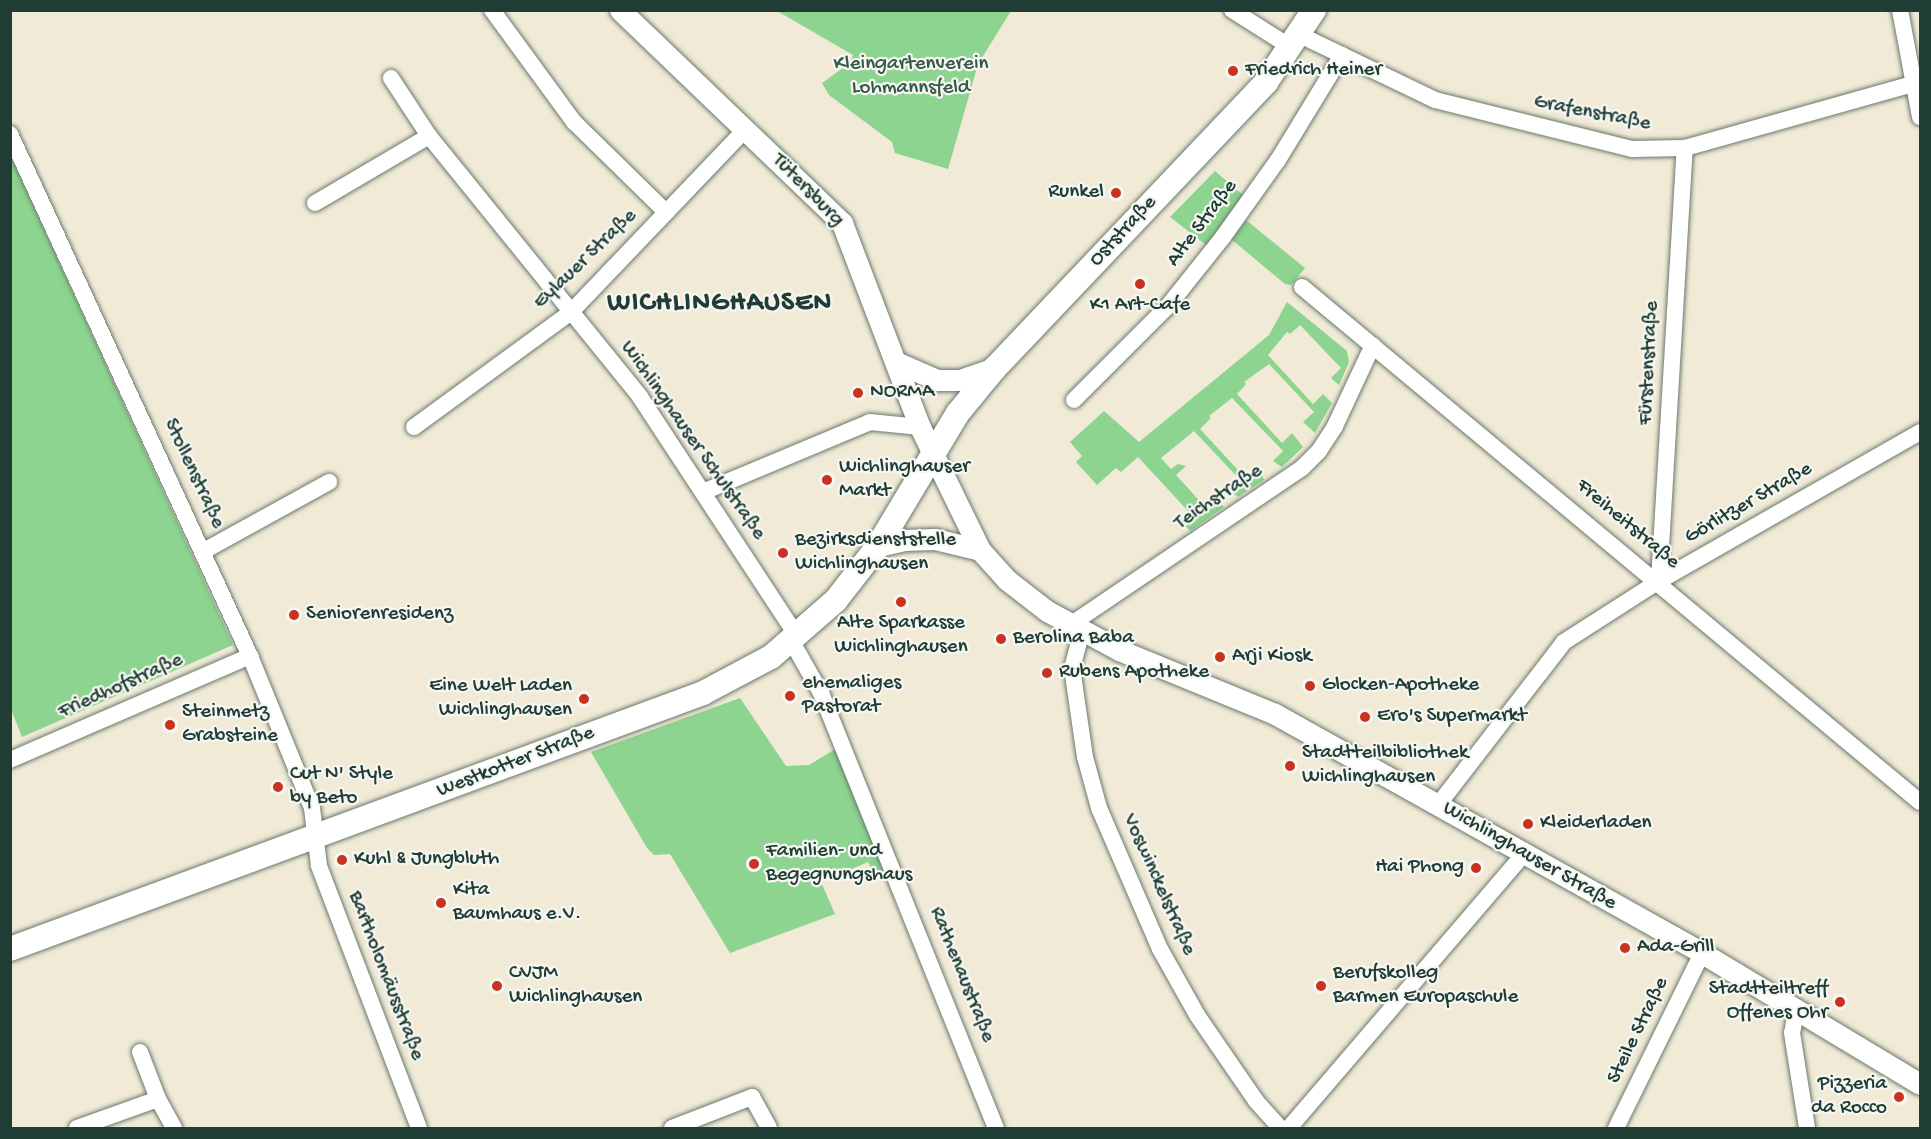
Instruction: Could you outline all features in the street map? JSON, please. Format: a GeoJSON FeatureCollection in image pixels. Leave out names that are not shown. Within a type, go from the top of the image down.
{"type":"FeatureCollection","features":[{"type":"Feature","properties":{"kind":"main road","name":"Oststraße"},"geometry":{"type":"LineString","coordinates":[[933,454],[958,413],[995,368],[1266,82],[1296,41],[1314,10]]}},
{"type":"Feature","properties":{"kind":"main road","name":"Westkotter Straße"},"geometry":{"type":"LineString","coordinates":[[10,949],[314,839],[702,693],[741,676],[794,639],[836,600],[878,546],[933,454]]}},
{"type":"Feature","properties":{"kind":"street"},"geometry":{"type":"LineString","coordinates":[[492,10],[574,122],[666,212]]}},
{"type":"Feature","properties":{"kind":"street","name":"Tütersburg"},"geometry":{"type":"LineString","coordinates":[[620,10],[842,223],[920,427],[933,454]]}},
{"type":"Feature","properties":{"kind":"street","name":"Grafenstraße"},"geometry":{"type":"LineString","coordinates":[[1232,10],[1296,41],[1342,55],[1435,100],[1568,136],[1632,149],[1686,148],[1917,83]]}},
{"type":"Feature","properties":{"kind":"street"},"geometry":{"type":"LineString","coordinates":[[1900,10],[1917,83],[1920,117]]}},
{"type":"Feature","properties":{"kind":"street","name":"Alte Straße"},"geometry":{"type":"LineString","coordinates":[[1074,400],[1168,306],[1223,237],[1278,160],[1342,55]]}},
{"type":"Feature","properties":{"kind":"street","name":"Wichlinghauser Schulstraße"},"geometry":{"type":"LineString","coordinates":[[391,78],[429,136],[640,397],[703,492],[794,639]]}},
{"type":"Feature","properties":{"kind":"street","name":"Eylauer Straße"},"geometry":{"type":"LineString","coordinates":[[414,427],[571,312],[746,129]]}},
{"type":"Feature","properties":{"kind":"street","name":"Stollenstraße"},"geometry":{"type":"LineString","coordinates":[[10,134],[204,551],[250,656],[312,808],[314,839]]}},
{"type":"Feature","properties":{"kind":"street"},"geometry":{"type":"LineString","coordinates":[[315,203],[429,136]]}},
{"type":"Feature","properties":{"kind":"street","name":"Fürstenstraße"},"geometry":{"type":"LineString","coordinates":[[1659,581],[1686,148]]}},
{"type":"Feature","properties":{"kind":"street","name":"Freiheitstraße"},"geometry":{"type":"LineString","coordinates":[[1302,286],[1659,581],[1920,802]]}},
{"type":"Feature","properties":{"kind":"street","name":"Teichstraße"},"geometry":{"type":"LineString","coordinates":[[1076,628],[1302,468],[1319,451],[1335,426],[1373,345]]}},
{"type":"Feature","properties":{"kind":"street"},"geometry":{"type":"LineString","coordinates":[[896,362],[937,380],[960,380],[995,368]]}},
{"type":"Feature","properties":{"kind":"street"},"geometry":{"type":"LineString","coordinates":[[703,492],[870,422],[920,427]]}},
{"type":"Feature","properties":{"kind":"street","name":"Görlitzer Straße"},"geometry":{"type":"LineString","coordinates":[[1438,805],[1564,642],[1659,581],[1920,432]]}},
{"type":"Feature","properties":{"kind":"street","name":"Wichlinghauser Straße"},"geometry":{"type":"LineString","coordinates":[[933,454],[980,550],[1007,580],[1076,628],[1275,714],[1702,954],[1920,1084]]}},
{"type":"Feature","properties":{"kind":"street"},"geometry":{"type":"LineString","coordinates":[[204,551],[329,482]]}},
{"type":"Feature","properties":{"kind":"street"},"geometry":{"type":"LineString","coordinates":[[878,546],[903,540],[934,539],[980,550]]}},
{"type":"Feature","properties":{"kind":"street","name":"Voswinckelstraße"},"geometry":{"type":"LineString","coordinates":[[1076,628],[1072,668],[1085,758],[1099,808],[1160,950],[1197,1015],[1250,1093],[1280,1128]]}},
{"type":"Feature","properties":{"kind":"street","name":"Rathenaustraße"},"geometry":{"type":"LineString","coordinates":[[794,639],[826,704],[996,1128]]}},
{"type":"Feature","properties":{"kind":"street","name":"Friedhofstraße"},"geometry":{"type":"LineString","coordinates":[[10,760],[250,656]]}},
{"type":"Feature","properties":{"kind":"street","name":"Bartholomäusstraße"},"geometry":{"type":"LineString","coordinates":[[314,839],[319,866],[419,1128]]}},
{"type":"Feature","properties":{"kind":"street"},"geometry":{"type":"LineString","coordinates":[[1289,1128],[1523,855]]}},
{"type":"Feature","properties":{"kind":"street","name":"Steile Straße"},"geometry":{"type":"LineString","coordinates":[[1617,1128],[1702,954]]}},
{"type":"Feature","properties":{"kind":"street"},"geometry":{"type":"LineString","coordinates":[[1796,1011],[1792,1033],[1808,1128]]}},
{"type":"Feature","properties":{"kind":"street"},"geometry":{"type":"LineString","coordinates":[[140,1052],[158,1099],[174,1128]]}},
{"type":"Feature","properties":{"kind":"street"},"geometry":{"type":"LineString","coordinates":[[672,1128],[752,1097],[769,1128]]}},
{"type":"Feature","properties":{"kind":"street"},"geometry":{"type":"LineString","coordinates":[[77,1128],[158,1099]]}},
{"type":"Feature","properties":{"kind":"green space","name":"Kleingartenverein Lohmannsfeld"},"geometry":{"type":"Polygon","coordinates":[[[777,11],[1011,11],[978,64],[948,169],[895,153],[892,142],[829,95],[822,83],[850,63],[853,55],[777,11]]]}},
{"type":"Feature","properties":{"kind":"green space"},"geometry":{"type":"Polygon","coordinates":[[[10,154],[233,645],[22,737],[10,707],[10,154]]]}},
{"type":"Feature","properties":{"kind":"green space"},"geometry":{"type":"Polygon","coordinates":[[[1215,171],[1243,195],[1206,245],[1170,217],[1215,171]]]}},
{"type":"Feature","properties":{"kind":"green space"},"geometry":{"type":"Polygon","coordinates":[[[1246,220],[1305,268],[1291,285],[1285,284],[1231,239],[1246,220]]]}},
{"type":"Feature","properties":{"kind":"green space"},"geometry":{"type":"Polygon","coordinates":[[[1287,302],[1347,351],[1349,362],[1339,385],[1331,378],[1341,368],[1300,325],[1290,334],[1287,332],[1268,355],[1313,404],[1323,394],[1332,403],[1315,433],[1303,422],[1314,412],[1269,364],[1244,382],[1246,384],[1237,394],[1282,443],[1292,433],[1303,447],[1282,467],[1273,461],[1283,451],[1232,398],[1209,416],[1211,418],[1200,429],[1249,482],[1261,472],[1264,480],[1238,497],[1234,494],[1244,484],[1194,431],[1161,458],[1171,469],[1178,464],[1186,466],[1176,475],[1207,509],[1217,500],[1224,507],[1190,531],[1180,520],[1188,511],[1138,457],[1121,472],[1116,468],[1097,485],[1076,462],[1082,456],[1070,442],[1104,411],[1139,442],[1269,335],[1287,302]]]}},
{"type":"Feature","properties":{"kind":"green space"},"geometry":{"type":"Polygon","coordinates":[[[740,698],[786,766],[809,765],[837,748],[890,874],[877,880],[868,862],[821,882],[835,914],[730,953],[670,854],[654,855],[647,848],[591,752],[740,698]]]}},
{"type":"Feature","properties":{"kind":"place","name":"Friedrich Heiner"},"geometry":{"type":"Point","coordinates":[1233,71]}},
{"type":"Feature","properties":{"kind":"place","name":"Runkel"},"geometry":{"type":"Point","coordinates":[1116,193]}},
{"type":"Feature","properties":{"kind":"place","name":"K1 Art-Cafe"},"geometry":{"type":"Point","coordinates":[1140,284]}},
{"type":"Feature","properties":{"kind":"place","name":"NORMA"},"geometry":{"type":"Point","coordinates":[858,393]}},
{"type":"Feature","properties":{"kind":"place","name":"Wichlinghauser Markt"},"geometry":{"type":"Point","coordinates":[827,480]}},
{"type":"Feature","properties":{"kind":"place","name":"Bezirksdienststelle Wichlinghausen"},"geometry":{"type":"Point","coordinates":[783,553]}},
{"type":"Feature","properties":{"kind":"place","name":"Alte Sparkasse Wichlinghausen"},"geometry":{"type":"Point","coordinates":[901,602]}},
{"type":"Feature","properties":{"kind":"place","name":"Seniorenresidenz"},"geometry":{"type":"Point","coordinates":[294,615]}},
{"type":"Feature","properties":{"kind":"place","name":"Berolina Baba"},"geometry":{"type":"Point","coordinates":[1001,639]}},
{"type":"Feature","properties":{"kind":"place","name":"Arji Kiosk"},"geometry":{"type":"Point","coordinates":[1220,657]}},
{"type":"Feature","properties":{"kind":"place","name":"Rubens Apotheke"},"geometry":{"type":"Point","coordinates":[1047,673]}},
{"type":"Feature","properties":{"kind":"place","name":"Glocken-Apotheke"},"geometry":{"type":"Point","coordinates":[1310,686]}},
{"type":"Feature","properties":{"kind":"place","name":"ehemaliges Pastorat"},"geometry":{"type":"Point","coordinates":[790,696]}},
{"type":"Feature","properties":{"kind":"place","name":"Eine Welt Laden Wichlinghausen"},"geometry":{"type":"Point","coordinates":[584,699]}},
{"type":"Feature","properties":{"kind":"place","name":"Ero's Supermarkt"},"geometry":{"type":"Point","coordinates":[1365,717]}},
{"type":"Feature","properties":{"kind":"place","name":"Steinmetz Grabsteine"},"geometry":{"type":"Point","coordinates":[170,725]}},
{"type":"Feature","properties":{"kind":"place","name":"Stadtteilbibliothek Wichlinghausen"},"geometry":{"type":"Point","coordinates":[1290,766]}},
{"type":"Feature","properties":{"kind":"place","name":"Cut N' Style by Beto"},"geometry":{"type":"Point","coordinates":[278,787]}},
{"type":"Feature","properties":{"kind":"place","name":"Kleiderladen"},"geometry":{"type":"Point","coordinates":[1528,824]}},
{"type":"Feature","properties":{"kind":"place","name":"Kuhl & Jungbluth"},"geometry":{"type":"Point","coordinates":[342,860]}},
{"type":"Feature","properties":{"kind":"place","name":"Familien- und Begegnungshaus"},"geometry":{"type":"Point","coordinates":[754,864]}},
{"type":"Feature","properties":{"kind":"place","name":"Hai Phong"},"geometry":{"type":"Point","coordinates":[1476,868]}},
{"type":"Feature","properties":{"kind":"place","name":"Kita Baumhaus e.V."},"geometry":{"type":"Point","coordinates":[441,903]}},
{"type":"Feature","properties":{"kind":"place","name":"Ada-Grill"},"geometry":{"type":"Point","coordinates":[1625,948]}},
{"type":"Feature","properties":{"kind":"place","name":"CVJM Wichlinghausen"},"geometry":{"type":"Point","coordinates":[497,986]}},
{"type":"Feature","properties":{"kind":"place","name":"Berufskolleg Barmen Europaschule"},"geometry":{"type":"Point","coordinates":[1321,986]}},
{"type":"Feature","properties":{"kind":"place","name":"Stadtteiltreff Offenes Ohr"},"geometry":{"type":"Point","coordinates":[1840,1002]}},
{"type":"Feature","properties":{"kind":"place","name":"Pizzeria da Rocco"},"geometry":{"type":"Point","coordinates":[1899,1097]}},
{"type":"Feature","properties":{"kind":"district","name":"WICHLINGHAUSEN"},"geometry":{"type":"Point","coordinates":[720,305]}}]}
